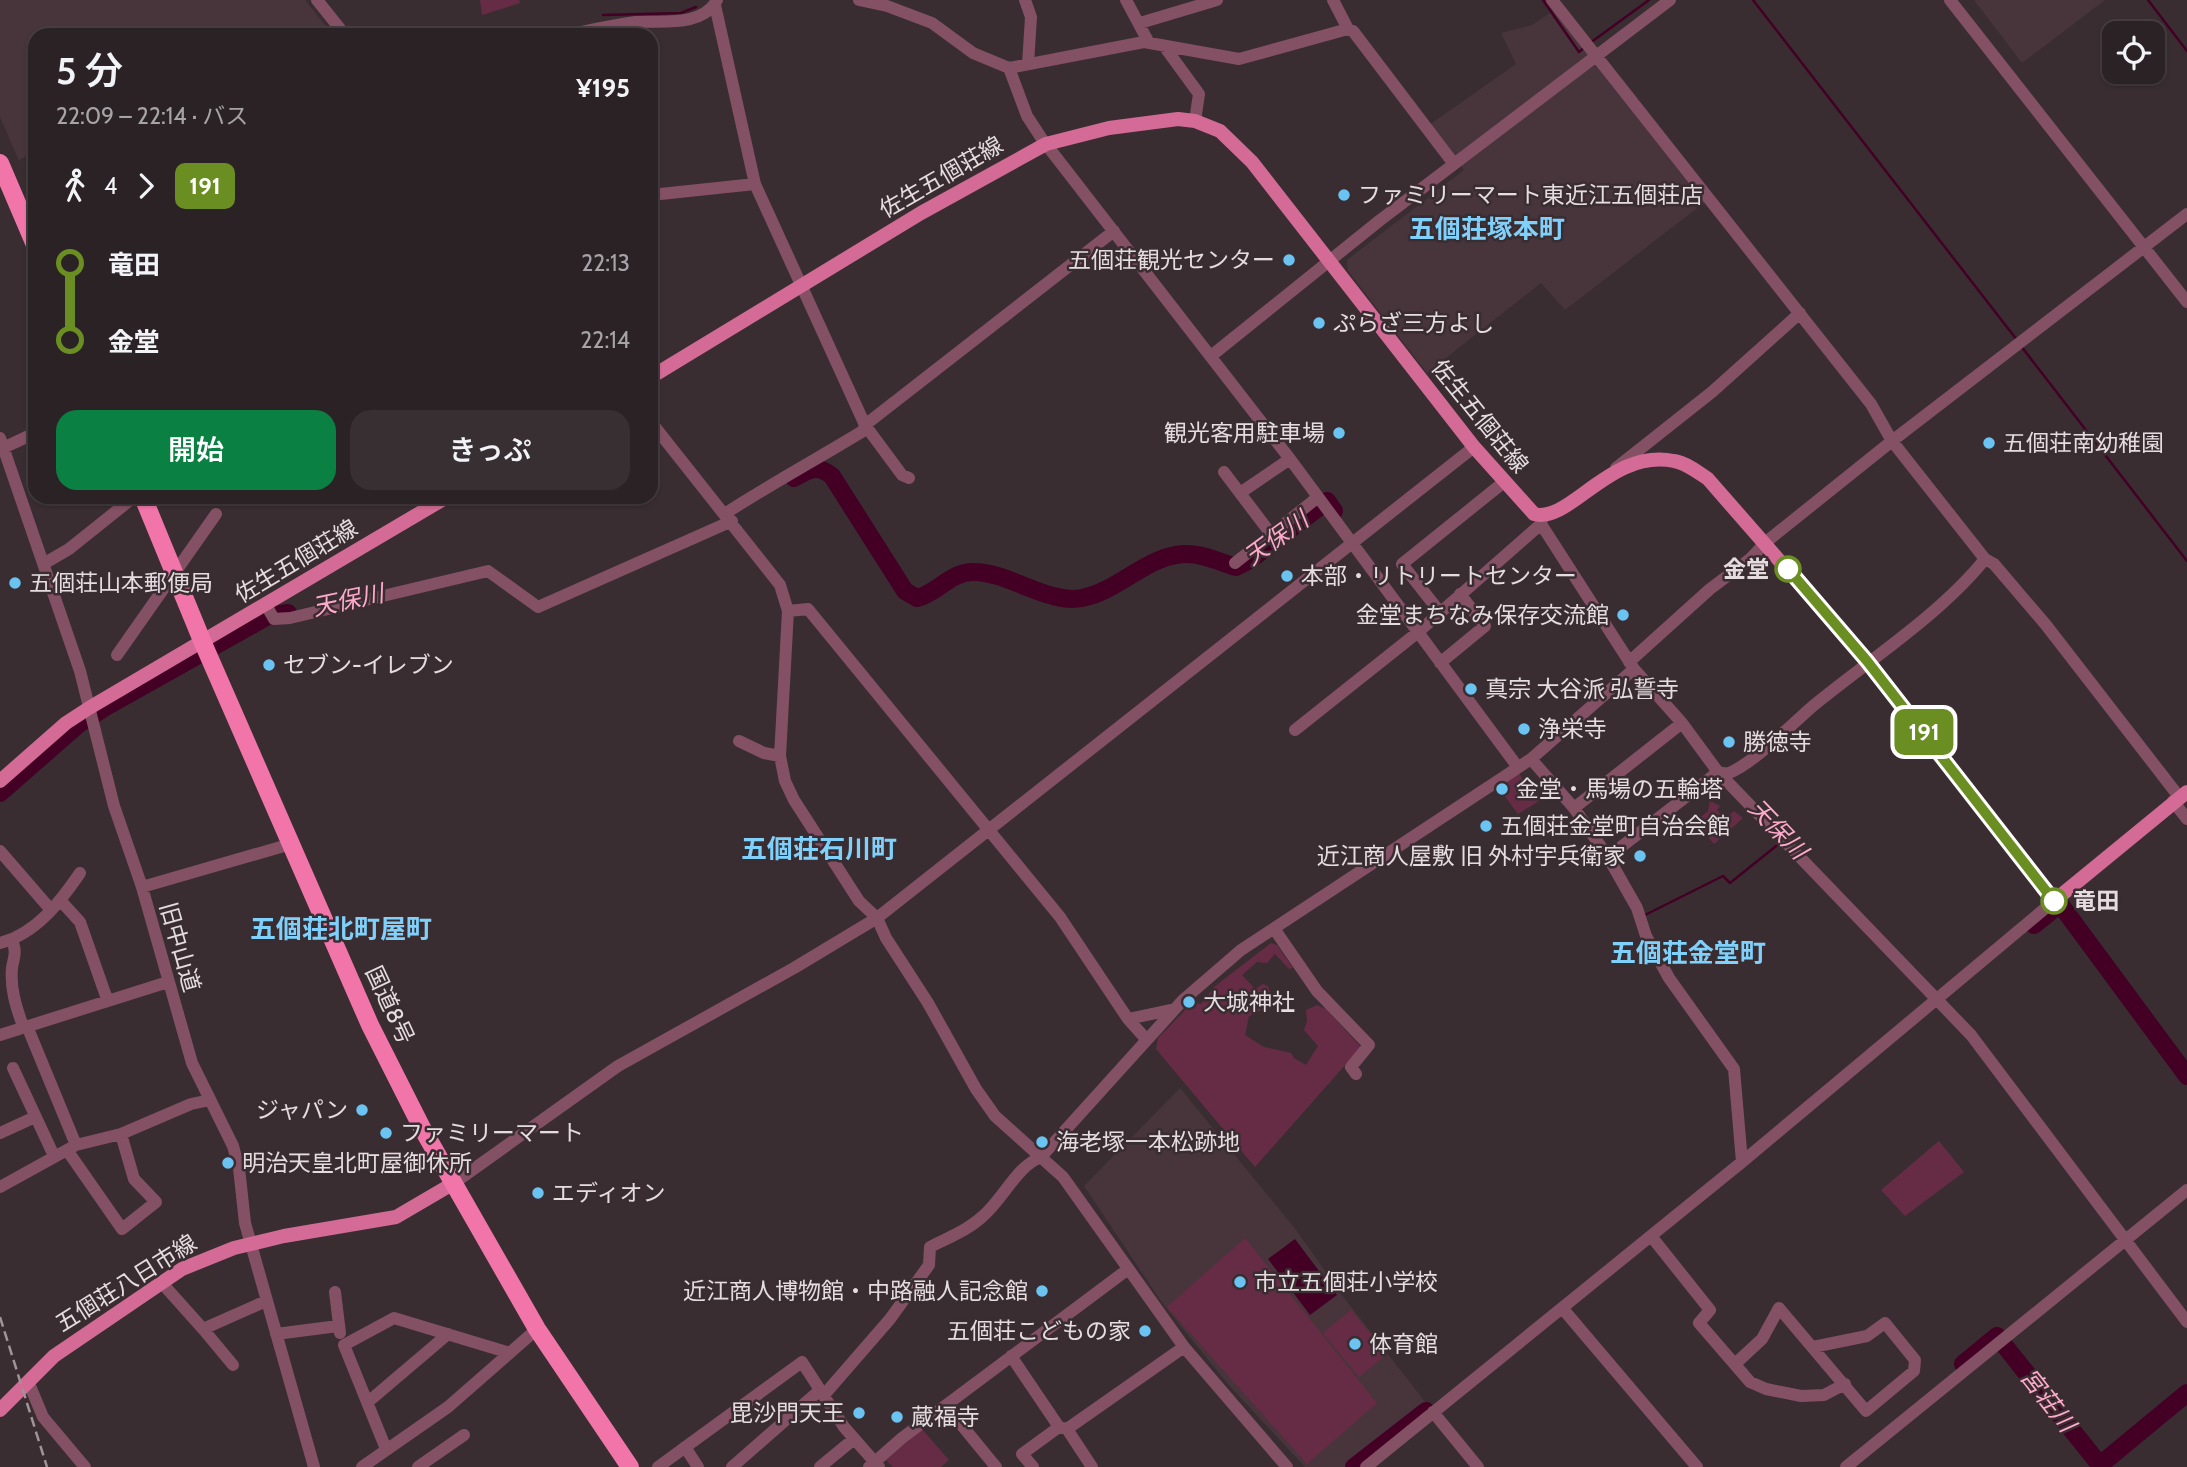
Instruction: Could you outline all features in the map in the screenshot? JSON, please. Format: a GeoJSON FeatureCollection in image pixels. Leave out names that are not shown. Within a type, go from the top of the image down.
{"type":"FeatureCollection","features":[{"type":"Feature","properties":{"kind":"highway"},"geometry":{"type":"LineString","coordinates":[[0,163],[28,229]]}},
{"type":"Feature","properties":{"kind":"highway","name":"国道8号"},"geometry":{"type":"LineString","coordinates":[[146,504],[203,643],[370,1025],[454,1183],[537,1329],[630,1467]]}},
{"type":"Feature","properties":{"kind":"main road","name":"佐生五個荘線"},"geometry":{"type":"LineString","coordinates":[[658,373],[981,178],[1046,144],[1153,121],[1195,121],[1220,131],[1237,145],[1474,446],[1528,509],[1542,520]]}},
{"type":"Feature","properties":{"kind":"main road"},"geometry":{"type":"LineString","coordinates":[[1542,520],[1558,512],[1611,472],[1652,460],[1676,461],[1708,479],[1766,542],[1867,661],[2054,901],[2180,797]]}},
{"type":"Feature","properties":{"kind":"main road","name":"佐生五個荘線"},"geometry":{"type":"LineString","coordinates":[[0,781],[66,723],[89,708],[203,643],[271,612],[436,504]]}},
{"type":"Feature","properties":{"kind":"main road","name":"五個荘八日市線"},"geometry":{"type":"LineString","coordinates":[[0,1410],[54,1356],[161,1282],[205,1258],[252,1243],[396,1217],[454,1183]]}},
{"type":"Feature","properties":{"kind":"street"},"geometry":{"type":"LineString","coordinates":[[317,0],[339,28]]}},
{"type":"Feature","properties":{"kind":"street"},"geometry":{"type":"LineString","coordinates":[[859,0],[899,5],[932,23],[973,53],[1009,68],[1149,43],[1238,60],[1348,29]]}},
{"type":"Feature","properties":{"kind":"street"},"geometry":{"type":"LineString","coordinates":[[1025,0],[1031,17],[1028,64]]}},
{"type":"Feature","properties":{"kind":"street"},"geometry":{"type":"LineString","coordinates":[[1125,0],[1149,43]]}},
{"type":"Feature","properties":{"kind":"street"},"geometry":{"type":"LineString","coordinates":[[1140,23],[1217,0]]}},
{"type":"Feature","properties":{"kind":"street"},"geometry":{"type":"LineString","coordinates":[[1333,0],[1348,29],[1454,164]]}},
{"type":"Feature","properties":{"kind":"street"},"geometry":{"type":"LineString","coordinates":[[1552,0],[1871,404],[1892,441],[1985,559],[1994,564],[2046,625],[2180,797],[2187,819]]}},
{"type":"Feature","properties":{"kind":"street"},"geometry":{"type":"LineString","coordinates":[[1211,356],[1329,260],[1454,164],[1589,48],[1670,0]]}},
{"type":"Feature","properties":{"kind":"street"},"geometry":{"type":"LineString","coordinates":[[1950,0],[2187,302]]}},
{"type":"Feature","properties":{"kind":"street"},"geometry":{"type":"LineString","coordinates":[[604,28],[637,22],[677,23],[716,2],[755,184],[865,425],[902,475],[909,478]]}},
{"type":"Feature","properties":{"kind":"street"},"geometry":{"type":"LineString","coordinates":[[1164,46],[1199,94],[1195,121]]}},
{"type":"Feature","properties":{"kind":"street"},"geometry":{"type":"LineString","coordinates":[[1009,68],[1027,116],[1046,144],[1290,459],[1320,502],[1355,542],[1517,766]]}},
{"type":"Feature","properties":{"kind":"street"},"geometry":{"type":"LineString","coordinates":[[658,194],[755,184]]}},
{"type":"Feature","properties":{"kind":"street"},"geometry":{"type":"LineString","coordinates":[[732,1467],[822,1393],[890,1319],[929,1265],[930,1247],[981,1219],[1032,1160],[1041,1157],[1146,1039],[1176,1008],[1241,950],[1531,759],[1710,589],[1750,559],[1766,542],[1892,441],[2187,214]]}},
{"type":"Feature","properties":{"kind":"street"},"geometry":{"type":"LineString","coordinates":[[271,612],[290,618],[488,570],[538,607],[729,517],[863,431],[865,425],[1114,231]]}},
{"type":"Feature","properties":{"kind":"street"},"geometry":{"type":"LineString","coordinates":[[1611,472],[1712,392],[1800,313]]}},
{"type":"Feature","properties":{"kind":"street"},"geometry":{"type":"LineString","coordinates":[[658,431],[729,517],[780,585],[788,611],[780,755],[785,781],[794,800],[859,901],[877,918],[886,938],[928,1003],[976,1088],[1008,1129],[1041,1157],[1076,1194],[1184,1347],[1287,1467]]}},
{"type":"Feature","properties":{"kind":"street"},"geometry":{"type":"LineString","coordinates":[[1,443],[28,435]]}},
{"type":"Feature","properties":{"kind":"street","name":"旧中山道"},"geometry":{"type":"LineString","coordinates":[[1,443],[45,563],[89,708],[114,806],[142,887],[192,1063],[227,1131],[239,1168],[245,1223],[314,1467]]}},
{"type":"Feature","properties":{"kind":"street"},"geometry":{"type":"LineString","coordinates":[[454,1183],[618,1066],[794,968],[877,918],[1474,446]]}},
{"type":"Feature","properties":{"kind":"street"},"geometry":{"type":"LineString","coordinates":[[1240,493],[1290,459]]}},
{"type":"Feature","properties":{"kind":"street"},"geometry":{"type":"LineString","coordinates":[[1224,472],[1270,534]]}},
{"type":"Feature","properties":{"kind":"street"},"geometry":{"type":"LineString","coordinates":[[1439,611],[1402,564],[1504,482]]}},
{"type":"Feature","properties":{"kind":"street"},"geometry":{"type":"LineString","coordinates":[[1235,563],[1270,534],[1320,502]]}},
{"type":"Feature","properties":{"kind":"street"},"geometry":{"type":"LineString","coordinates":[[45,563],[69,548],[125,504]]}},
{"type":"Feature","properties":{"kind":"street"},"geometry":{"type":"LineString","coordinates":[[117,655],[216,514]]}},
{"type":"Feature","properties":{"kind":"street"},"geometry":{"type":"LineString","coordinates":[[1295,730],[1419,630],[1542,520],[1631,665],[1725,773],[1934,999],[1971,1035],[2187,1322]]}},
{"type":"Feature","properties":{"kind":"street"},"geometry":{"type":"LineString","coordinates":[[1610,856],[1725,773],[1867,661],[1911,630],[1972,576],[1985,559]]}},
{"type":"Feature","properties":{"kind":"street"},"geometry":{"type":"LineString","coordinates":[[1443,661],[1485,625],[1460,594]]}},
{"type":"Feature","properties":{"kind":"street"},"geometry":{"type":"LineString","coordinates":[[788,611],[808,609],[1060,917],[1128,1019],[1146,1039]]}},
{"type":"Feature","properties":{"kind":"street"},"geometry":{"type":"LineString","coordinates":[[1576,808],[1682,723]]}},
{"type":"Feature","properties":{"kind":"street"},"geometry":{"type":"LineString","coordinates":[[738,741],[764,753],[780,755]]}},
{"type":"Feature","properties":{"kind":"street"},"geometry":{"type":"LineString","coordinates":[[1531,759],[1576,808],[1610,856],[1637,908],[1646,936],[1669,978],[1734,1069],[1742,1162]]}},
{"type":"Feature","properties":{"kind":"street"},"geometry":{"type":"LineString","coordinates":[[142,887],[291,844]]}},
{"type":"Feature","properties":{"kind":"street"},"geometry":{"type":"LineString","coordinates":[[0,851],[55,905],[80,922],[107,999]]}},
{"type":"Feature","properties":{"kind":"street"},"geometry":{"type":"LineString","coordinates":[[80,873],[55,905],[6,942],[17,951],[12,968],[14,1001],[72,1148],[122,1229],[156,1202],[134,1179],[121,1134]]}},
{"type":"Feature","properties":{"kind":"street"},"geometry":{"type":"LineString","coordinates":[[1366,1467],[1742,1162],[2054,901]]}},
{"type":"Feature","properties":{"kind":"street"},"geometry":{"type":"LineString","coordinates":[[1275,930],[1317,991],[1369,1045],[1351,1068],[1356,1074]]}},
{"type":"Feature","properties":{"kind":"street"},"geometry":{"type":"LineString","coordinates":[[0,1035],[107,999],[168,982]]}},
{"type":"Feature","properties":{"kind":"street"},"geometry":{"type":"LineString","coordinates":[[1128,1019],[1176,1008]]}},
{"type":"Feature","properties":{"kind":"street"},"geometry":{"type":"LineString","coordinates":[[13,1068],[54,1156]]}},
{"type":"Feature","properties":{"kind":"street"},"geometry":{"type":"LineString","coordinates":[[0,1187],[72,1148],[121,1134],[191,1104],[209,1100]]}},
{"type":"Feature","properties":{"kind":"street"},"geometry":{"type":"LineString","coordinates":[[0,1133],[35,1117]]}},
{"type":"Feature","properties":{"kind":"street"},"geometry":{"type":"LineString","coordinates":[[1846,1467],[2187,1190]]}},
{"type":"Feature","properties":{"kind":"street"},"geometry":{"type":"LineString","coordinates":[[1651,1236],[1710,1310],[1699,1324],[1751,1382],[1801,1396],[1824,1395],[1845,1384]]}},
{"type":"Feature","properties":{"kind":"street"},"geometry":{"type":"LineString","coordinates":[[658,1467],[802,1362],[875,1466],[902,1438],[1128,1270]]}},
{"type":"Feature","properties":{"kind":"street"},"geometry":{"type":"LineString","coordinates":[[161,1282],[233,1365]]}},
{"type":"Feature","properties":{"kind":"street"},"geometry":{"type":"LineString","coordinates":[[335,1292],[338,1326],[344,1345],[386,1449]]}},
{"type":"Feature","properties":{"kind":"street"},"geometry":{"type":"LineString","coordinates":[[203,1329],[266,1301]]}},
{"type":"Feature","properties":{"kind":"street"},"geometry":{"type":"LineString","coordinates":[[1735,1364],[1762,1339],[1779,1308],[1866,1411],[1914,1371],[1915,1360],[1885,1324],[1867,1336],[1813,1347]]}},
{"type":"Feature","properties":{"kind":"street"},"geometry":{"type":"LineString","coordinates":[[1563,1309],[1697,1467]]}},
{"type":"Feature","properties":{"kind":"street"},"geometry":{"type":"LineString","coordinates":[[344,1345],[394,1318],[510,1353]]}},
{"type":"Feature","properties":{"kind":"street"},"geometry":{"type":"LineString","coordinates":[[276,1334],[338,1326]]}},
{"type":"Feature","properties":{"kind":"street"},"geometry":{"type":"LineString","coordinates":[[362,1467],[448,1407],[537,1329]]}},
{"type":"Feature","properties":{"kind":"street"},"geometry":{"type":"LineString","coordinates":[[368,1402],[448,1334]]}},
{"type":"Feature","properties":{"kind":"street"},"geometry":{"type":"LineString","coordinates":[[1033,1467],[1022,1454],[1184,1347]]}},
{"type":"Feature","properties":{"kind":"street"},"geometry":{"type":"LineString","coordinates":[[1011,1356],[1092,1467]]}},
{"type":"Feature","properties":{"kind":"street"},"geometry":{"type":"LineString","coordinates":[[28,1381],[43,1417],[85,1467]]}},
{"type":"Feature","properties":{"kind":"street"},"geometry":{"type":"LineString","coordinates":[[946,1406],[996,1467]]}},
{"type":"Feature","properties":{"kind":"street"},"geometry":{"type":"LineString","coordinates":[[1433,1412],[1478,1467]]}},
{"type":"Feature","properties":{"kind":"street"},"geometry":{"type":"LineString","coordinates":[[418,1467],[464,1435]]}},
{"type":"Feature","properties":{"kind":"street"},"geometry":{"type":"LineString","coordinates":[[820,1467],[854,1439]]}},
{"type":"Feature","properties":{"kind":"street"},"geometry":{"type":"LineString","coordinates":[[685,1447],[698,1467]]}},
{"type":"Feature","properties":{"kind":"shaded area"},"geometry":{"type":"Polygon","coordinates":[[[0,0],[305,0],[327,28],[28,28],[28,154],[19,161],[0,117],[0,0]]]}},
{"type":"Feature","properties":{"kind":"shaded area"},"geometry":{"type":"Polygon","coordinates":[[[480,0],[519,0],[520,3],[482,15],[480,0]]]}},
{"type":"Feature","properties":{"kind":"shaded area"},"geometry":{"type":"Polygon","coordinates":[[[1974,0],[2105,0],[2022,63],[1974,0]]]}},
{"type":"Feature","properties":{"kind":"shaded area"},"geometry":{"type":"Polygon","coordinates":[[[1553,11],[1709,199],[1565,310],[1541,283],[1427,373],[1348,271],[1347,260],[1464,170],[1429,125],[1516,64],[1501,33],[1532,25],[1553,11]]]}},
{"type":"Feature","properties":{"kind":"shaded area"},"geometry":{"type":"Polygon","coordinates":[[[1518,772],[1539,801],[1518,814],[1497,786],[1518,772]]]}},
{"type":"Feature","properties":{"kind":"shaded area"},"geometry":{"type":"Polygon","coordinates":[[[1710,801],[1720,806],[1717,810],[1725,819],[1734,811],[1743,818],[1714,844],[1695,822],[1708,811],[1710,801]]]}},
{"type":"Feature","properties":{"kind":"shaded area"},"geometry":{"type":"Polygon","coordinates":[[[1271,943],[1277,945],[1293,968],[1289,969],[1275,954],[1267,963],[1257,962],[1242,975],[1255,989],[1263,984],[1268,986],[1270,991],[1266,1005],[1249,1016],[1245,1035],[1264,1047],[1291,1053],[1306,1065],[1318,1046],[1304,1030],[1306,1010],[1317,1005],[1326,1009],[1361,1047],[1255,1167],[1156,1049],[1158,1038],[1193,1002],[1201,1004],[1214,987],[1271,943]]]}},
{"type":"Feature","properties":{"kind":"shaded area","name":"市立五個荘小学校"},"geometry":{"type":"Polygon","coordinates":[[[1180,1088],[1297,1231],[1341,1294],[1426,1403],[1346,1467],[1305,1467],[1227,1383],[1163,1304],[1084,1186],[1180,1088]]]}},
{"type":"Feature","properties":{"kind":"shaded area"},"geometry":{"type":"Polygon","coordinates":[[[1939,1141],[1964,1172],[1905,1216],[1881,1190],[1939,1141]]]}},
{"type":"Feature","properties":{"kind":"shaded area"},"geometry":{"type":"Polygon","coordinates":[[[1245,1238],[1377,1403],[1307,1464],[1167,1307],[1245,1238]]]}},
{"type":"Feature","properties":{"kind":"shaded area"},"geometry":{"type":"Polygon","coordinates":[[[1295,1239],[1337,1295],[1310,1315],[1268,1259],[1295,1239]]]}},
{"type":"Feature","properties":{"kind":"shaded area","name":"体育館"},"geometry":{"type":"Polygon","coordinates":[[[1351,1310],[1387,1354],[1359,1377],[1323,1333],[1351,1310]]]}},
{"type":"Feature","properties":{"kind":"shaded area"},"geometry":{"type":"Polygon","coordinates":[[[921,1428],[949,1460],[941,1467],[893,1467],[886,1460],[921,1428]]]}},
{"type":"Feature","properties":{"kind":"waterway"},"geometry":{"type":"LineString","coordinates":[[1543,0],[1579,52],[1585,47]]}},
{"type":"Feature","properties":{"kind":"waterway"},"geometry":{"type":"LineString","coordinates":[[1590,43],[1649,0]]}},
{"type":"Feature","properties":{"kind":"waterway"},"geometry":{"type":"LineString","coordinates":[[1753,0],[2017,340]]}},
{"type":"Feature","properties":{"kind":"waterway"},"geometry":{"type":"LineString","coordinates":[[2148,0],[2187,51]]}},
{"type":"Feature","properties":{"kind":"waterway"},"geometry":{"type":"LineString","coordinates":[[603,15],[681,13],[696,7]]}},
{"type":"Feature","properties":{"kind":"waterway"},"geometry":{"type":"LineString","coordinates":[[2021,346],[2187,561]]}},
{"type":"Feature","properties":{"kind":"waterway","name":"天保川"},"geometry":{"type":"LineString","coordinates":[[794,478],[813,469],[822,470],[832,476],[905,591],[917,598],[932,592],[951,578],[974,572],[987,573],[1043,593],[1070,599],[1095,594],[1170,556],[1197,555],[1236,567],[1250,560],[1327,501],[1334,511]]}},
{"type":"Feature","properties":{"kind":"waterway","name":"天保川"},"geometry":{"type":"LineString","coordinates":[[0,793],[80,723],[268,616],[288,613]]}},
{"type":"Feature","properties":{"kind":"waterway"},"geometry":{"type":"LineString","coordinates":[[1645,915],[1723,876],[1730,883],[1781,842]]}},
{"type":"Feature","properties":{"kind":"waterway","name":"天保川"},"geometry":{"type":"LineString","coordinates":[[2034,925],[2060,904],[2187,1076]]}},
{"type":"Feature","properties":{"kind":"waterway","name":"宮荘川"},"geometry":{"type":"LineString","coordinates":[[1963,1364],[1997,1336]]}},
{"type":"Feature","properties":{"kind":"waterway","name":"宮荘川"},"geometry":{"type":"LineString","coordinates":[[2004,1345],[2100,1465],[2187,1393]]}},
{"type":"Feature","properties":{"kind":"waterway","name":"宮荘川"},"geometry":{"type":"LineString","coordinates":[[1354,1467],[1426,1411]]}},
{"type":"Feature","properties":{"kind":"railway"},"geometry":{"type":"LineString","coordinates":[[0,1317],[47,1467]]}},
{"type":"Feature","properties":{"kind":"bus line","name":"191"},"geometry":{"type":"LineString","coordinates":[[1788,569],[1963,780],[2054,901]]}},
{"type":"Feature","properties":{"kind":"place","name":"ファミリーマート東近江五個荘店"},"geometry":{"type":"Point","coordinates":[1344,195]}},
{"type":"Feature","properties":{"kind":"place","name":"五個荘観光センター"},"geometry":{"type":"Point","coordinates":[1289,260]}},
{"type":"Feature","properties":{"kind":"place","name":"ぷらざ三方よし"},"geometry":{"type":"Point","coordinates":[1319,323]}},
{"type":"Feature","properties":{"kind":"place","name":"観光客用駐車場"},"geometry":{"type":"Point","coordinates":[1339,433]}},
{"type":"Feature","properties":{"kind":"place","name":"五個荘南幼稚園"},"geometry":{"type":"Point","coordinates":[1989,443]}},
{"type":"Feature","properties":{"kind":"place","name":"金堂"},"geometry":{"type":"Point","coordinates":[1788,569]}},
{"type":"Feature","properties":{"kind":"place","name":"本部・リトリートセンター"},"geometry":{"type":"Point","coordinates":[1287,576]}},
{"type":"Feature","properties":{"kind":"place","name":"五個荘山本郵便局"},"geometry":{"type":"Point","coordinates":[15,583]}},
{"type":"Feature","properties":{"kind":"place","name":"金堂まちなみ保存交流館"},"geometry":{"type":"Point","coordinates":[1623,615]}},
{"type":"Feature","properties":{"kind":"place","name":"セブン-イレブン"},"geometry":{"type":"Point","coordinates":[269,665]}},
{"type":"Feature","properties":{"kind":"place","name":"真宗 大谷派 弘誓寺"},"geometry":{"type":"Point","coordinates":[1471,689]}},
{"type":"Feature","properties":{"kind":"place","name":"浄栄寺"},"geometry":{"type":"Point","coordinates":[1524,729]}},
{"type":"Feature","properties":{"kind":"place","name":"勝徳寺"},"geometry":{"type":"Point","coordinates":[1729,742]}},
{"type":"Feature","properties":{"kind":"place","name":"金堂・馬場の五輪塔"},"geometry":{"type":"Point","coordinates":[1502,789]}},
{"type":"Feature","properties":{"kind":"place","name":"五個荘金堂町自治会館"},"geometry":{"type":"Point","coordinates":[1486,826]}},
{"type":"Feature","properties":{"kind":"place","name":"近江商人屋敷 旧 外村宇兵衛家"},"geometry":{"type":"Point","coordinates":[1640,856]}},
{"type":"Feature","properties":{"kind":"place","name":"竜田"},"geometry":{"type":"Point","coordinates":[2054,901]}},
{"type":"Feature","properties":{"kind":"place","name":"大城神社"},"geometry":{"type":"Point","coordinates":[1189,1002]}},
{"type":"Feature","properties":{"kind":"place","name":"ジャパン"},"geometry":{"type":"Point","coordinates":[362,1110]}},
{"type":"Feature","properties":{"kind":"place","name":"ファミリーマート"},"geometry":{"type":"Point","coordinates":[386,1133]}},
{"type":"Feature","properties":{"kind":"place","name":"海老塚一本松跡地"},"geometry":{"type":"Point","coordinates":[1042,1142]}},
{"type":"Feature","properties":{"kind":"place","name":"明治天皇北町屋御休所"},"geometry":{"type":"Point","coordinates":[228,1163]}},
{"type":"Feature","properties":{"kind":"place","name":"エディオン"},"geometry":{"type":"Point","coordinates":[538,1193]}},
{"type":"Feature","properties":{"kind":"place","name":"市立五個荘小学校"},"geometry":{"type":"Point","coordinates":[1240,1282]}},
{"type":"Feature","properties":{"kind":"place","name":"近江商人博物館・中路融人記念館"},"geometry":{"type":"Point","coordinates":[1042,1291]}},
{"type":"Feature","properties":{"kind":"place","name":"五個荘こどもの家"},"geometry":{"type":"Point","coordinates":[1145,1331]}},
{"type":"Feature","properties":{"kind":"place","name":"体育館"},"geometry":{"type":"Point","coordinates":[1355,1344]}},
{"type":"Feature","properties":{"kind":"place","name":"毘沙門天王"},"geometry":{"type":"Point","coordinates":[859,1413]}},
{"type":"Feature","properties":{"kind":"place","name":"蔵福寺"},"geometry":{"type":"Point","coordinates":[897,1417]}},
{"type":"Feature","properties":{"kind":"district","name":"五個荘塚本町"},"geometry":{"type":"Point","coordinates":[1487,229]}},
{"type":"Feature","properties":{"kind":"district","name":"五個荘石川町"},"geometry":{"type":"Point","coordinates":[819,849]}},
{"type":"Feature","properties":{"kind":"district","name":"五個荘北町屋町"},"geometry":{"type":"Point","coordinates":[341,929]}},
{"type":"Feature","properties":{"kind":"district","name":"五個荘金堂町"},"geometry":{"type":"Point","coordinates":[1688,953]}}]}
